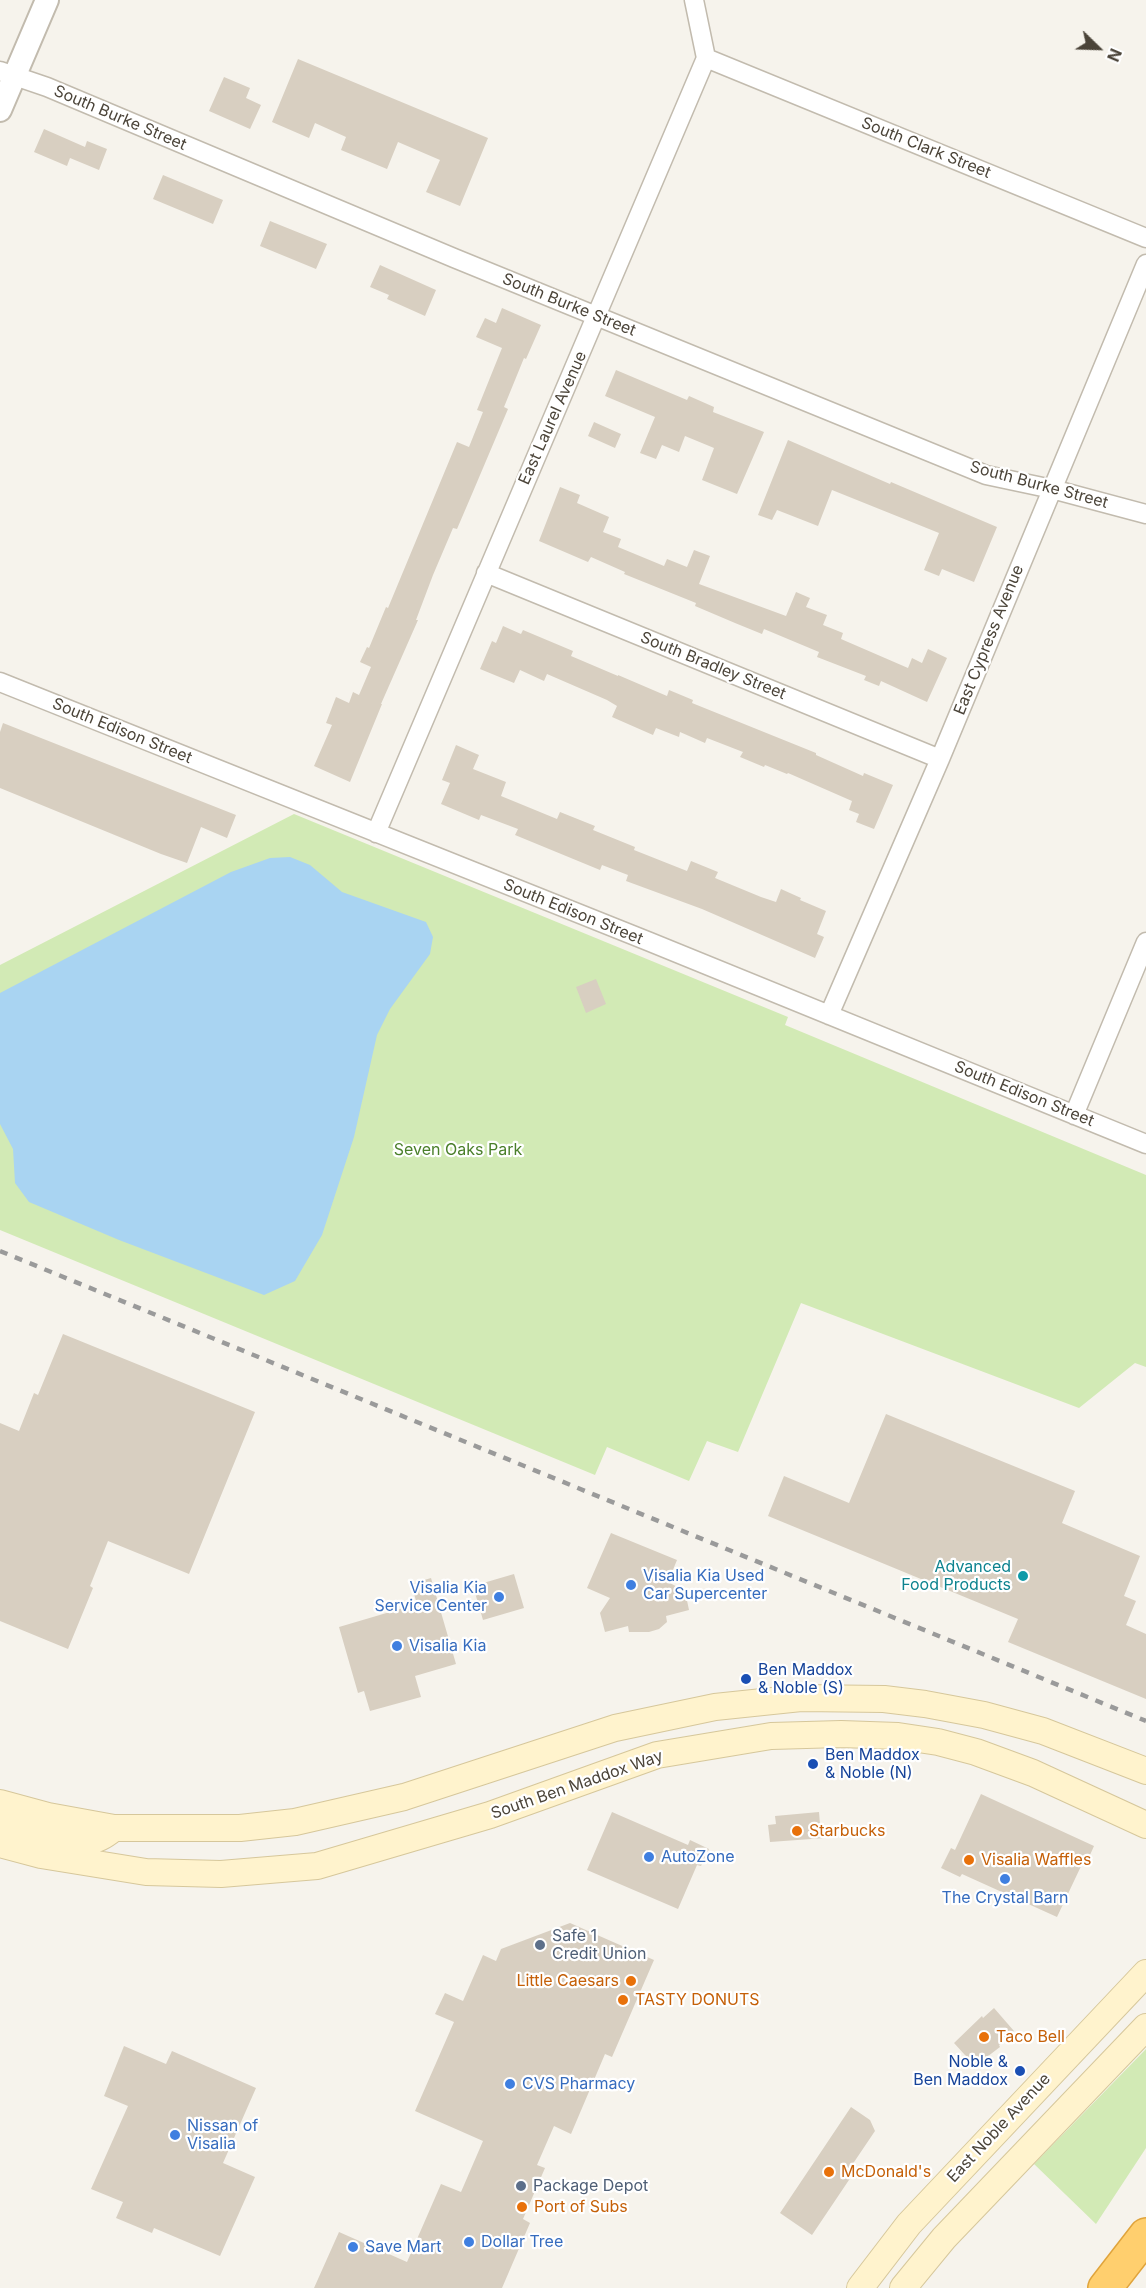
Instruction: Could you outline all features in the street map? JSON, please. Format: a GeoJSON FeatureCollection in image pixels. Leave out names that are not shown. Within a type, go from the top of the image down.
{"type":"FeatureCollection","features":[{"type":"Feature","properties":{"kind":"highway"},"geometry":{"type":"LineString","coordinates":[[1105,2288],[1146,2235]]}},
{"type":"Feature","properties":{"kind":"main road"},"geometry":{"type":"LineString","coordinates":[[0,1803],[48,1816],[114,1828],[240,1828],[295,1822],[404,1797],[615,1728],[715,1707],[801,1698],[863,1698],[904,1701],[984,1715],[1043,1731],[1146,1771]]}},
{"type":"Feature","properties":{"kind":"main road","name":"South Ben Maddox Way"},"geometry":{"type":"LineString","coordinates":[[0,1844],[41,1855],[146,1872],[221,1874],[317,1866],[490,1815],[657,1755],[771,1737],[841,1734],[898,1736],[938,1742],[976,1752],[1024,1769],[1146,1825]]}},
{"type":"Feature","properties":{"kind":"main road"},"geometry":{"type":"LineString","coordinates":[[0,1823],[83,1842],[103,1837],[114,1828]]}},
{"type":"Feature","properties":{"kind":"main road","name":"East Noble Avenue"},"geometry":{"type":"LineString","coordinates":[[860,2288],[885,2252],[916,2216],[1146,1973]]}},
{"type":"Feature","properties":{"kind":"main road"},"geometry":{"type":"LineString","coordinates":[[903,2288],[944,2238],[1146,2027]]}},
{"type":"Feature","properties":{"kind":"street"},"geometry":{"type":"LineString","coordinates":[[0,110],[7,73],[47,0]]}},
{"type":"Feature","properties":{"kind":"street"},"geometry":{"type":"LineString","coordinates":[[694,0],[706,58]]}},
{"type":"Feature","properties":{"kind":"street","name":"South Clark Street"},"geometry":{"type":"LineString","coordinates":[[706,58],[1146,238]]}},
{"type":"Feature","properties":{"kind":"street","name":"East Laurel Avenue"},"geometry":{"type":"LineString","coordinates":[[376,833],[706,58]]}},
{"type":"Feature","properties":{"kind":"street","name":"South Burke Street"},"geometry":{"type":"LineString","coordinates":[[7,73],[47,87],[454,258],[986,475],[1052,489],[1146,514]]}},
{"type":"Feature","properties":{"kind":"street","name":"East Cypress Avenue"},"geometry":{"type":"LineString","coordinates":[[829,1015],[940,759],[1146,264]]}},
{"type":"Feature","properties":{"kind":"street","name":"South Bradley Street"},"geometry":{"type":"LineString","coordinates":[[486,573],[940,759]]}},
{"type":"Feature","properties":{"kind":"street","name":"South Edison Street"},"geometry":{"type":"LineString","coordinates":[[0,682],[1146,1144]]}},
{"type":"Feature","properties":{"kind":"street"},"geometry":{"type":"LineString","coordinates":[[1074,1115],[1146,942]]}},
{"type":"Feature","properties":{"kind":"green space","name":"Seven Oaks Park"},"geometry":{"type":"Polygon","coordinates":[[[294,814],[788,1017],[785,1025],[1146,1175],[1146,1367],[1135,1363],[1079,1408],[801,1303],[738,1452],[707,1441],[689,1481],[607,1447],[595,1475],[0,1230],[0,965],[294,814]]]}},
{"type":"Feature","properties":{"kind":"green space"},"geometry":{"type":"Polygon","coordinates":[[[1146,2049],[1146,2148],[1096,2224],[1034,2164],[1146,2049]]]}},
{"type":"Feature","properties":{"kind":"water"},"geometry":{"type":"Polygon","coordinates":[[[290,857],[310,865],[342,892],[426,922],[433,937],[430,954],[390,1009],[377,1035],[354,1137],[322,1235],[295,1281],[264,1295],[119,1240],[29,1202],[15,1183],[13,1149],[0,1124],[0,993],[231,872],[270,858],[290,857]]]}},
{"type":"Feature","properties":{"kind":"building"},"geometry":{"type":"Polygon","coordinates":[[[298,59],[488,138],[460,206],[426,192],[440,160],[398,142],[387,169],[341,150],[346,137],[315,123],[309,138],[272,122],[298,59]]]}},
{"type":"Feature","properties":{"kind":"building"},"geometry":{"type":"Polygon","coordinates":[[[224,77],[250,88],[246,98],[261,105],[250,129],[209,111],[224,77]]]}},
{"type":"Feature","properties":{"kind":"building"},"geometry":{"type":"Polygon","coordinates":[[[44,129],[85,147],[87,141],[107,149],[99,170],[70,158],[67,166],[34,152],[44,129]]]}},
{"type":"Feature","properties":{"kind":"building"},"geometry":{"type":"Polygon","coordinates":[[[163,175],[223,200],[213,224],[153,199],[163,175]]]}},
{"type":"Feature","properties":{"kind":"building"},"geometry":{"type":"Polygon","coordinates":[[[270,221],[327,244],[316,269],[260,246],[270,221]]]}},
{"type":"Feature","properties":{"kind":"building"},"geometry":{"type":"Polygon","coordinates":[[[380,265],[436,290],[425,316],[387,299],[389,295],[370,287],[380,265]]]}},
{"type":"Feature","properties":{"kind":"building"},"geometry":{"type":"Polygon","coordinates":[[[502,308],[541,325],[526,359],[524,358],[504,407],[508,409],[457,529],[453,528],[433,575],[416,620],[418,620],[350,782],[314,766],[332,725],[326,723],[336,697],[349,703],[353,692],[359,695],[371,667],[360,662],[367,647],[369,648],[386,607],[388,608],[457,442],[469,447],[483,412],[477,410],[502,348],[476,337],[485,318],[496,323],[502,308]]]}},
{"type":"Feature","properties":{"kind":"building"},"geometry":{"type":"Polygon","coordinates":[[[616,370],[687,400],[689,396],[714,407],[713,412],[764,432],[737,494],[702,480],[714,448],[685,436],[679,452],[662,445],[656,459],[640,453],[655,417],[605,396],[616,370]]]}},
{"type":"Feature","properties":{"kind":"building"},"geometry":{"type":"Polygon","coordinates":[[[594,422],[621,434],[615,448],[588,436],[594,422]]]}},
{"type":"Feature","properties":{"kind":"building"},"geometry":{"type":"Polygon","coordinates":[[[788,440],[997,527],[974,582],[942,569],[939,576],[924,570],[939,533],[832,490],[818,526],[777,510],[772,520],[758,515],[788,440]]]}},
{"type":"Feature","properties":{"kind":"building"},"geometry":{"type":"Polygon","coordinates":[[[560,487],[580,495],[577,503],[609,517],[603,532],[621,539],[618,547],[664,566],[667,559],[687,567],[694,550],[710,556],[699,584],[786,616],[796,592],[810,598],[806,607],[827,615],[823,625],[843,633],[841,639],[908,668],[912,658],[922,663],[928,649],[947,658],[927,702],[881,681],[879,686],[864,680],[866,676],[817,657],[819,652],[764,629],[762,634],[735,623],[695,606],[696,603],[624,574],[625,572],[591,557],[588,562],[539,541],[560,487]]]}},
{"type":"Feature","properties":{"kind":"building"},"geometry":{"type":"Polygon","coordinates":[[[503,626],[521,634],[523,630],[573,651],[571,656],[618,676],[667,696],[669,690],[693,700],[692,703],[816,753],[863,776],[864,773],[893,785],[874,829],[856,822],[859,814],[849,810],[852,801],[788,773],[765,765],[764,767],[740,757],[743,752],[707,738],[705,743],[680,732],[679,737],[656,728],[653,735],[612,717],[617,706],[607,700],[547,674],[544,681],[520,670],[514,683],[480,669],[492,641],[496,643],[503,626]]]}},
{"type":"Feature","properties":{"kind":"building"},"geometry":{"type":"Polygon","coordinates":[[[3,723],[236,815],[227,838],[201,827],[187,863],[0,788],[0,732],[3,723]]]}},
{"type":"Feature","properties":{"kind":"building"},"geometry":{"type":"Polygon","coordinates":[[[456,745],[479,755],[473,769],[506,782],[501,796],[557,819],[560,812],[595,826],[593,830],[635,847],[634,850],[687,871],[691,861],[718,872],[715,878],[761,897],[776,902],[781,889],[826,911],[817,934],[824,937],[815,958],[702,909],[626,881],[628,875],[602,865],[600,870],[515,835],[518,829],[481,815],[479,820],[441,804],[450,783],[442,780],[456,745]]]}},
{"type":"Feature","properties":{"kind":"building"},"geometry":{"type":"Polygon","coordinates":[[[596,979],[606,1004],[586,1013],[576,987],[596,979]]]}},
{"type":"Feature","properties":{"kind":"building"},"geometry":{"type":"Polygon","coordinates":[[[63,1334],[255,1412],[189,1574],[108,1541],[90,1586],[93,1588],[68,1649],[0,1621],[0,1423],[19,1431],[34,1393],[38,1395],[63,1334]]]}},
{"type":"Feature","properties":{"kind":"building","name":"Advanced Food Products"},"geometry":{"type":"Polygon","coordinates":[[[886,1414],[1075,1491],[1062,1523],[1140,1556],[1124,1596],[1136,1601],[1126,1625],[1146,1634],[1146,1699],[1008,1642],[1018,1619],[768,1516],[784,1476],[849,1503],[886,1414]]]}},
{"type":"Feature","properties":{"kind":"building","name":"Visalia Kia Used Car Supercenter"},"geometry":{"type":"Polygon","coordinates":[[[611,1533],[677,1560],[668,1582],[685,1591],[689,1610],[666,1616],[667,1622],[659,1629],[649,1632],[629,1632],[628,1626],[605,1632],[600,1613],[610,1598],[587,1588],[611,1533]]]}},
{"type":"Feature","properties":{"kind":"building","name":"Visalia Kia Service Center"},"geometry":{"type":"Polygon","coordinates":[[[514,1574],[524,1608],[483,1620],[473,1586],[514,1574]]]}},
{"type":"Feature","properties":{"kind":"building","name":"Visalia Kia"},"geometry":{"type":"Polygon","coordinates":[[[431,1578],[456,1664],[415,1676],[421,1697],[370,1711],[364,1691],[358,1693],[339,1627],[417,1604],[411,1584],[431,1578]]]}},
{"type":"Feature","properties":{"kind":"building"},"geometry":{"type":"Polygon","coordinates":[[[981,1794],[1094,1846],[1086,1864],[1083,1862],[1057,1917],[962,1874],[960,1877],[941,1868],[951,1848],[955,1850],[981,1794]]]}},
{"type":"Feature","properties":{"kind":"building","name":"AutoZone"},"geometry":{"type":"Polygon","coordinates":[[[612,1812],[688,1845],[690,1840],[709,1849],[701,1866],[697,1865],[678,1909],[587,1870],[612,1812]]]}},
{"type":"Feature","properties":{"kind":"building","name":"Starbucks"},"geometry":{"type":"Polygon","coordinates":[[[819,1812],[820,1824],[824,1824],[825,1838],[770,1842],[768,1825],[776,1824],[775,1816],[819,1812]]]}},
{"type":"Feature","properties":{"kind":"building"},"geometry":{"type":"Polygon","coordinates":[[[570,1923],[654,1960],[612,2057],[605,2054],[571,2134],[554,2126],[537,2165],[545,2168],[523,2219],[530,2223],[502,2288],[314,2288],[339,2232],[407,2262],[441,2184],[461,2192],[483,2141],[415,2111],[454,2022],[435,2014],[445,1993],[463,2001],[483,1955],[496,1961],[501,1949],[570,1923]]]}},
{"type":"Feature","properties":{"kind":"building","name":"Taco Bell"},"geometry":{"type":"Polygon","coordinates":[[[994,2008],[1014,2031],[999,2045],[1000,2047],[975,2066],[954,2043],[982,2016],[983,2018],[994,2008]]]}},
{"type":"Feature","properties":{"kind":"building","name":"Nissan of Visalia"},"geometry":{"type":"Polygon","coordinates":[[[124,2046],[166,2064],[172,2051],[256,2088],[223,2163],[255,2177],[220,2256],[154,2228],[152,2233],[116,2218],[123,2202],[91,2189],[128,2106],[104,2096],[124,2046]]]}},
{"type":"Feature","properties":{"kind":"building","name":"McDonald's"},"geometry":{"type":"Polygon","coordinates":[[[851,2107],[870,2120],[875,2131],[848,2171],[853,2174],[812,2235],[780,2213],[851,2107]]]}},
{"type":"Feature","properties":{"kind":"railway"},"geometry":{"type":"LineString","coordinates":[[0,1251],[1146,1721]]}},
{"type":"Feature","properties":{"kind":"place","name":"Advanced Food Products"},"geometry":{"type":"Point","coordinates":[1023,1576]}},
{"type":"Feature","properties":{"kind":"place","name":"Visalia Kia Used Car Supercenter"},"geometry":{"type":"Point","coordinates":[631,1585]}},
{"type":"Feature","properties":{"kind":"place","name":"Visalia Kia Service Center"},"geometry":{"type":"Point","coordinates":[499,1597]}},
{"type":"Feature","properties":{"kind":"place","name":"Visalia Kia"},"geometry":{"type":"Point","coordinates":[397,1646]}},
{"type":"Feature","properties":{"kind":"place","name":"Ben Maddox & Noble (S)"},"geometry":{"type":"Point","coordinates":[746,1679]}},
{"type":"Feature","properties":{"kind":"place","name":"Ben Maddox & Noble (N)"},"geometry":{"type":"Point","coordinates":[813,1764]}},
{"type":"Feature","properties":{"kind":"place","name":"Starbucks"},"geometry":{"type":"Point","coordinates":[797,1831]}},
{"type":"Feature","properties":{"kind":"place","name":"AutoZone"},"geometry":{"type":"Point","coordinates":[649,1857]}},
{"type":"Feature","properties":{"kind":"place","name":"Visalia Waffles"},"geometry":{"type":"Point","coordinates":[969,1860]}},
{"type":"Feature","properties":{"kind":"place","name":"The Crystal Barn"},"geometry":{"type":"Point","coordinates":[1005,1879]}},
{"type":"Feature","properties":{"kind":"place","name":"Safe 1 Credit Union"},"geometry":{"type":"Point","coordinates":[540,1945]}},
{"type":"Feature","properties":{"kind":"place","name":"Little Caesars"},"geometry":{"type":"Point","coordinates":[631,1981]}},
{"type":"Feature","properties":{"kind":"place","name":"TASTY DONUTS"},"geometry":{"type":"Point","coordinates":[623,2000]}},
{"type":"Feature","properties":{"kind":"place","name":"Taco Bell"},"geometry":{"type":"Point","coordinates":[984,2037]}},
{"type":"Feature","properties":{"kind":"place","name":"Noble & Ben Maddox"},"geometry":{"type":"Point","coordinates":[1020,2071]}},
{"type":"Feature","properties":{"kind":"place","name":"CVS Pharmacy"},"geometry":{"type":"Point","coordinates":[510,2084]}},
{"type":"Feature","properties":{"kind":"place","name":"Nissan of Visalia"},"geometry":{"type":"Point","coordinates":[175,2135]}},
{"type":"Feature","properties":{"kind":"place","name":"McDonald's"},"geometry":{"type":"Point","coordinates":[829,2172]}},
{"type":"Feature","properties":{"kind":"place","name":"Package Depot"},"geometry":{"type":"Point","coordinates":[521,2186]}},
{"type":"Feature","properties":{"kind":"place","name":"Port of Subs"},"geometry":{"type":"Point","coordinates":[522,2207]}},
{"type":"Feature","properties":{"kind":"place","name":"Dollar Tree"},"geometry":{"type":"Point","coordinates":[469,2242]}},
{"type":"Feature","properties":{"kind":"place","name":"Save Mart"},"geometry":{"type":"Point","coordinates":[353,2247]}}]}
